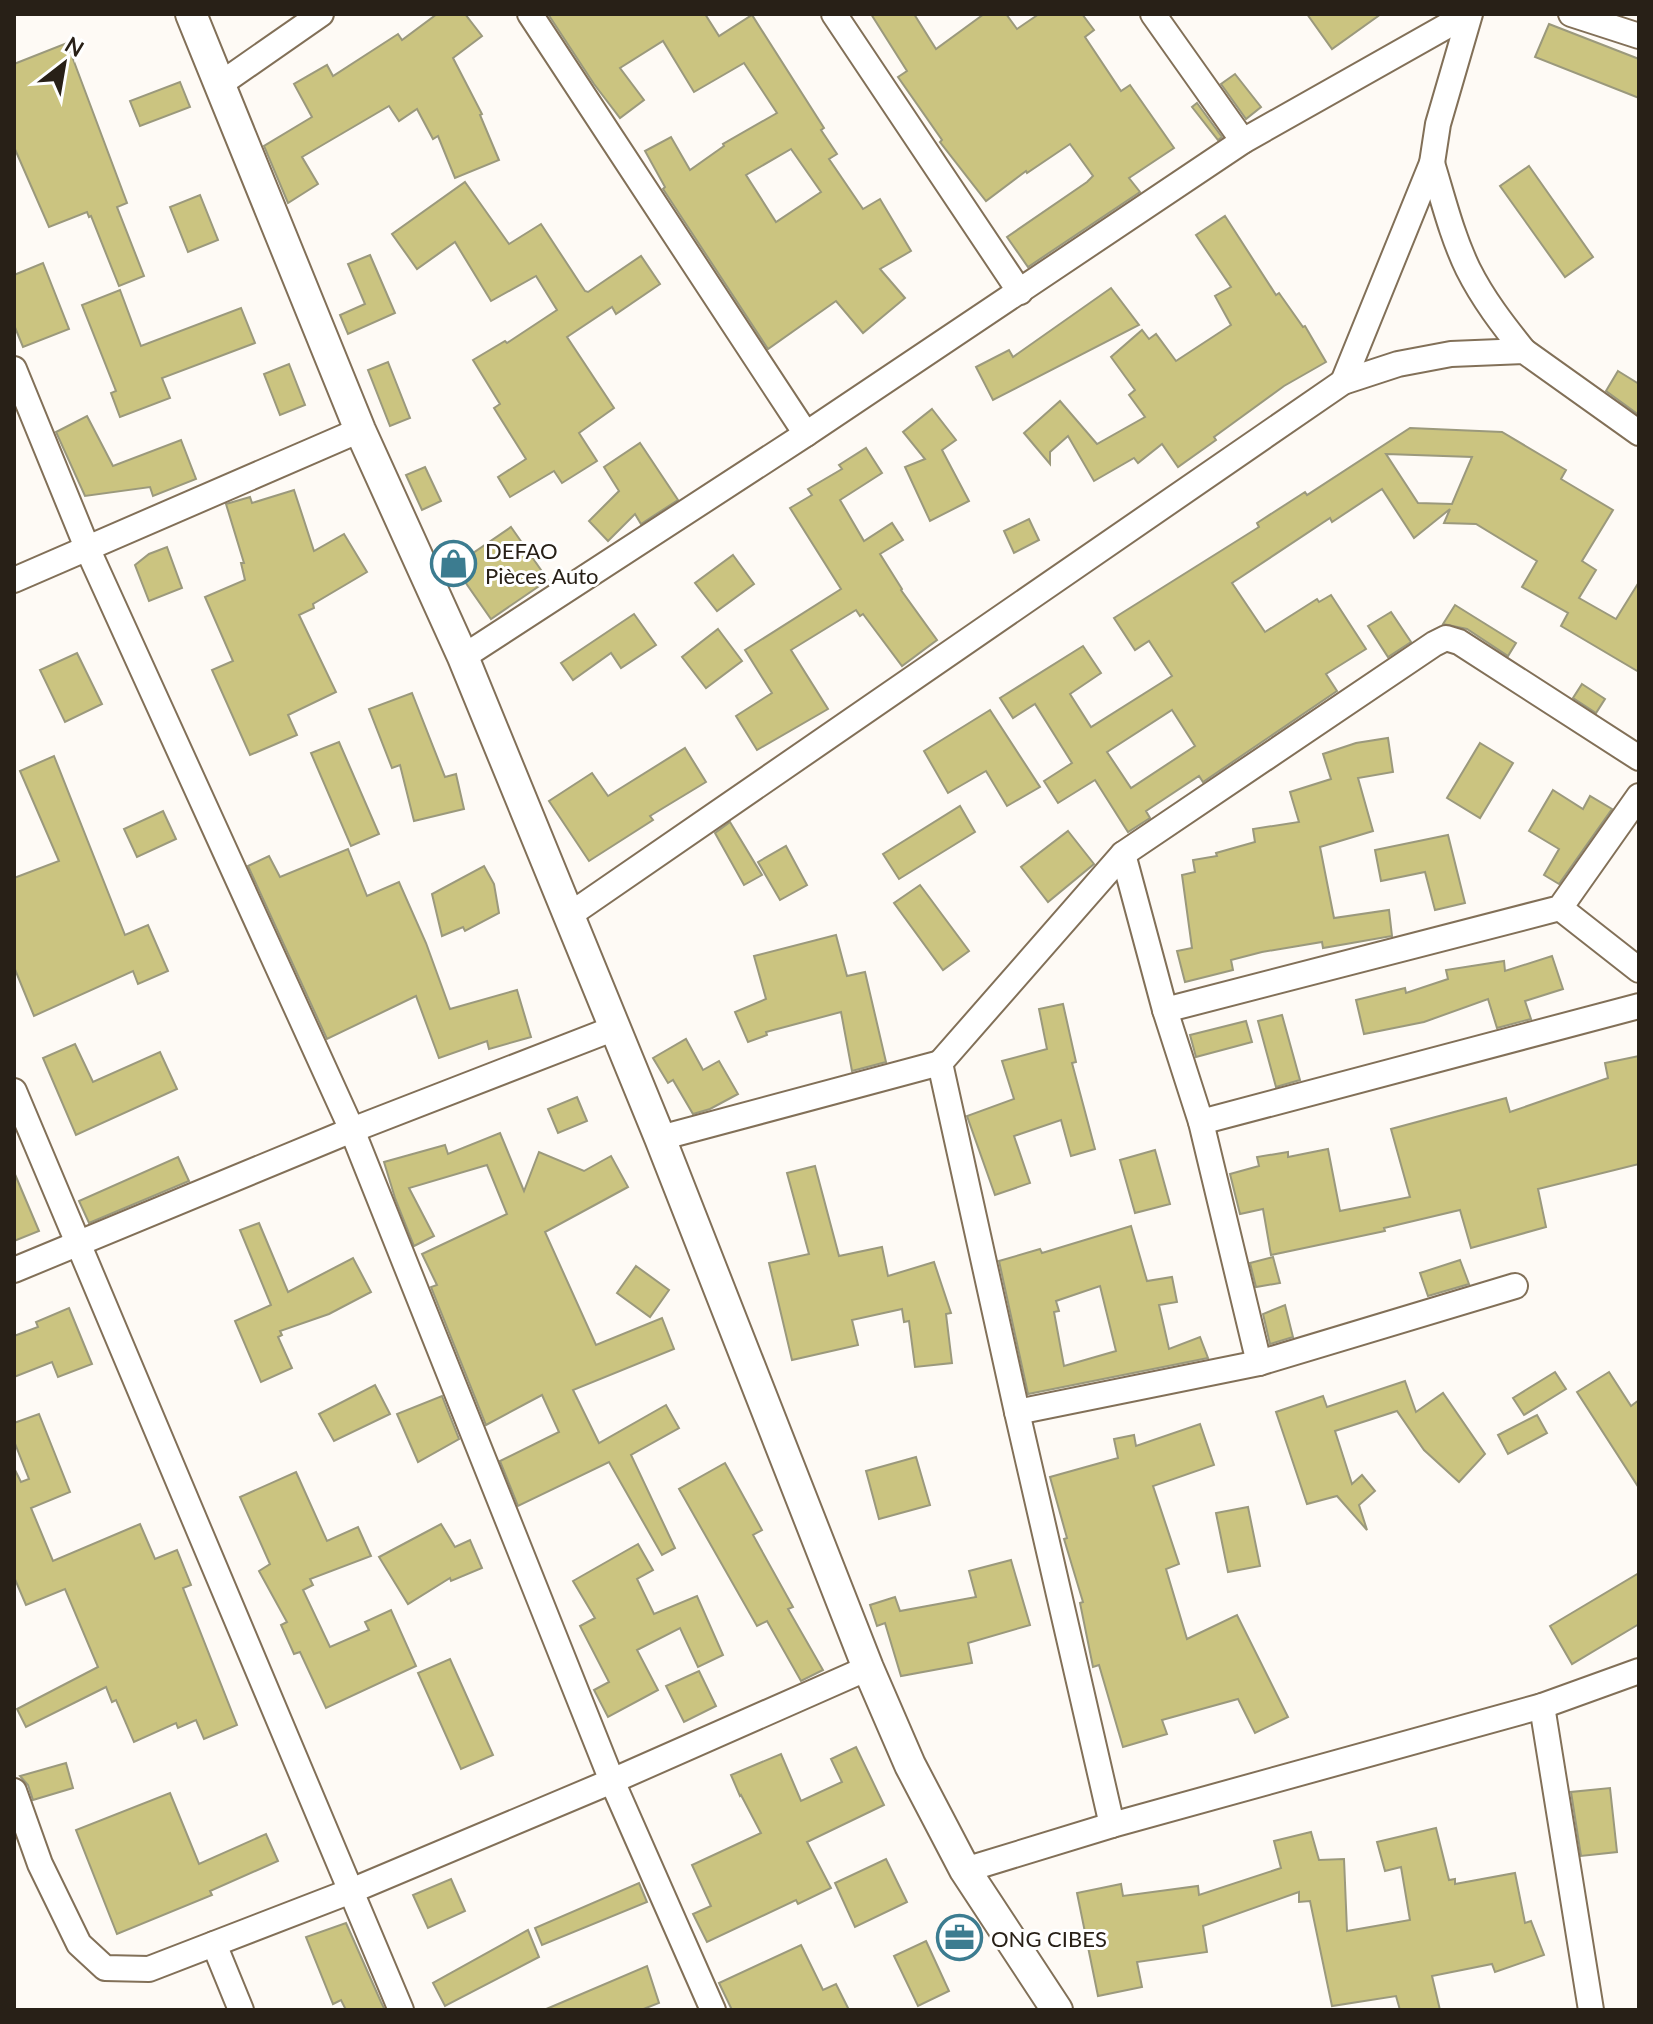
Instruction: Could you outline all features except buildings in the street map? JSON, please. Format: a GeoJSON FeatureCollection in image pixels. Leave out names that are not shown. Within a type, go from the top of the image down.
{"type":"FeatureCollection","features":[{"type":"Feature","properties":{"kind":"street"},"geometry":{"type":"LineString","coordinates":[[191,14],[360,430],[463,657],[660,1138],[868,1668],[910,1765],[965,1870],[1057,2010]]}},
{"type":"Feature","properties":{"kind":"street"},"geometry":{"type":"LineString","coordinates":[[219,85],[321,14]]}},
{"type":"Feature","properties":{"kind":"street"},"geometry":{"type":"LineString","coordinates":[[530,14],[806,434]]}},
{"type":"Feature","properties":{"kind":"street"},"geometry":{"type":"LineString","coordinates":[[834,14],[1020,292]]}},
{"type":"Feature","properties":{"kind":"street"},"geometry":{"type":"LineString","coordinates":[[1153,14],[1243,141]]}},
{"type":"Feature","properties":{"kind":"street"},"geometry":{"type":"LineString","coordinates":[[463,657],[806,434],[1243,141],[1469,14]]}},
{"type":"Feature","properties":{"kind":"street"},"geometry":{"type":"LineString","coordinates":[[1343,382],[1432,163],[1438,124],[1469,14]]}},
{"type":"Feature","properties":{"kind":"street"},"geometry":{"type":"LineString","coordinates":[[1571,14],[1639,36]]}},
{"type":"Feature","properties":{"kind":"street"},"geometry":{"type":"LineString","coordinates":[[1432,163],[1468,268],[1494,313],[1524,351],[1639,433]]}},
{"type":"Feature","properties":{"kind":"street"},"geometry":{"type":"LineString","coordinates":[[568,916],[1343,382],[1398,364],[1451,354],[1524,351]]}},
{"type":"Feature","properties":{"kind":"street"},"geometry":{"type":"LineString","coordinates":[[14,369],[88,550],[352,1130],[612,1781],[713,2010]]}},
{"type":"Feature","properties":{"kind":"street"},"geometry":{"type":"LineString","coordinates":[[14,580],[360,430]]}},
{"type":"Feature","properties":{"kind":"street"},"geometry":{"type":"LineString","coordinates":[[660,1138],[940,1063],[1123,854],[1446,638],[1459,642],[1639,758]]}},
{"type":"Feature","properties":{"kind":"street"},"geometry":{"type":"LineString","coordinates":[[1165,1010],[1560,908],[1639,796]]}},
{"type":"Feature","properties":{"kind":"street"},"geometry":{"type":"LineString","coordinates":[[1123,854],[1165,1010],[1201,1122],[1259,1363]]}},
{"type":"Feature","properties":{"kind":"street"},"geometry":{"type":"LineString","coordinates":[[1560,908],[1639,970]]}},
{"type":"Feature","properties":{"kind":"street"},"geometry":{"type":"LineString","coordinates":[[1201,1122],[1639,1006]]}},
{"type":"Feature","properties":{"kind":"street"},"geometry":{"type":"LineString","coordinates":[[14,1270],[352,1130],[615,1028]]}},
{"type":"Feature","properties":{"kind":"street"},"geometry":{"type":"LineString","coordinates":[[940,1063],[1112,1825]]}},
{"type":"Feature","properties":{"kind":"street"},"geometry":{"type":"LineString","coordinates":[[14,1091],[401,2010]]}},
{"type":"Feature","properties":{"kind":"street"},"geometry":{"type":"LineString","coordinates":[[1017,1412],[1259,1363],[1515,1286]]}},
{"type":"Feature","properties":{"kind":"street"},"geometry":{"type":"LineString","coordinates":[[14,1791],[40,1864],[79,1944],[105,1968],[149,1969],[351,1891],[868,1668]]}},
{"type":"Feature","properties":{"kind":"street"},"geometry":{"type":"LineString","coordinates":[[965,1870],[1112,1825],[1542,1706],[1639,1671]]}},
{"type":"Feature","properties":{"kind":"street"},"geometry":{"type":"LineString","coordinates":[[1542,1706],[1591,2010]]}},
{"type":"Feature","properties":{"kind":"street"},"geometry":{"type":"LineString","coordinates":[[214,1944],[241,2010]]}},
{"type":"Feature","properties":{"kind":"place","name":"DEFAO Pièces Auto"},"geometry":{"type":"Point","coordinates":[454,563]}},
{"type":"Feature","properties":{"kind":"place","name":"ONG CIBES"},"geometry":{"type":"Point","coordinates":[960,1938]}}]}
